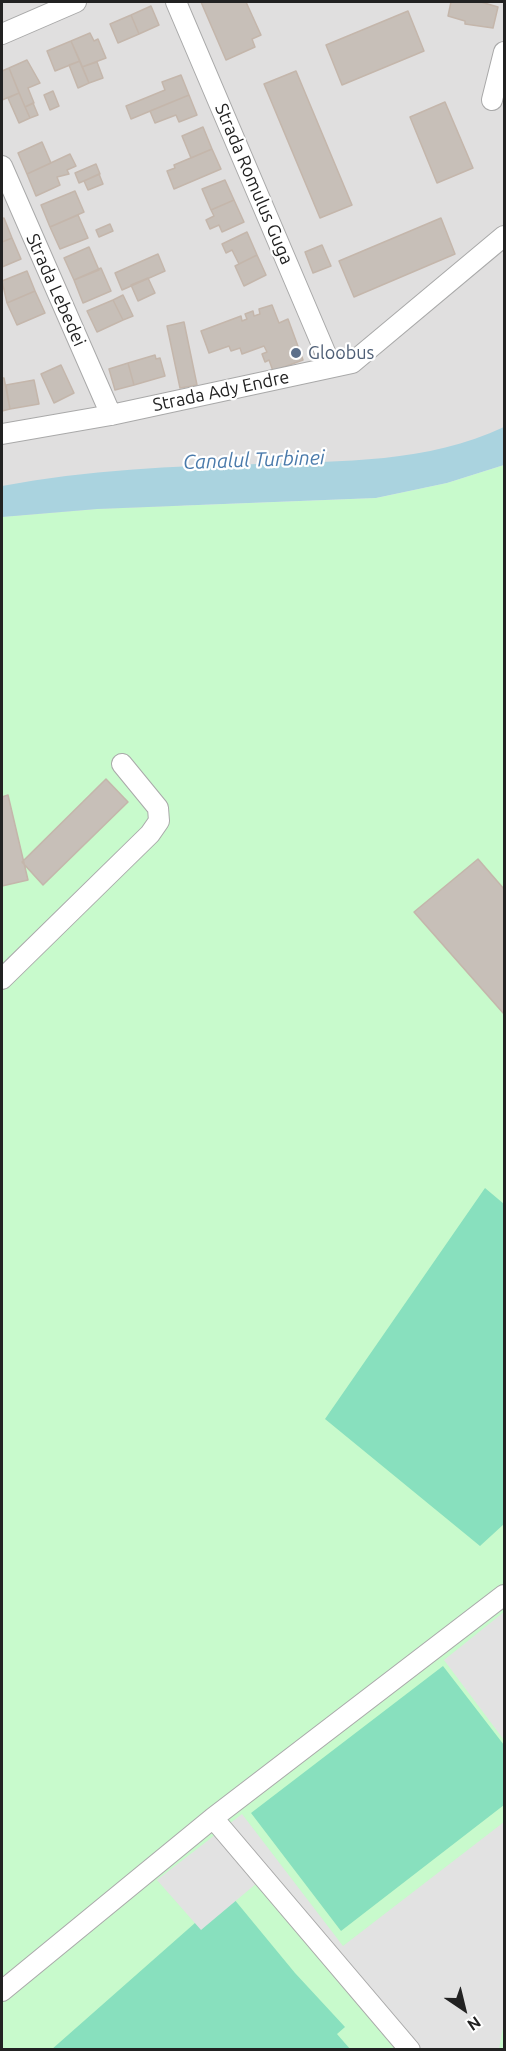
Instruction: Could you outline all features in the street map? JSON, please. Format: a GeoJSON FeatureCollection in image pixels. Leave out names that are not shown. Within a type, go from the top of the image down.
{"type":"FeatureCollection","features":[{"type":"Feature","properties":{"kind":"street"},"geometry":{"type":"LineString","coordinates":[[2,34],[76,2]]}},
{"type":"Feature","properties":{"kind":"street","name":"Strada Romulus Guga"},"geometry":{"type":"LineString","coordinates":[[176,2],[331,366]]}},
{"type":"Feature","properties":{"kind":"street"},"geometry":{"type":"LineString","coordinates":[[492,100],[504,52]]}},
{"type":"Feature","properties":{"kind":"street","name":"Strada Lebedei"},"geometry":{"type":"LineString","coordinates":[[2,166],[111,415]]}},
{"type":"Feature","properties":{"kind":"street","name":"Strada Ady Endre"},"geometry":{"type":"LineString","coordinates":[[2,434],[111,415],[352,363],[365,355],[504,236]]}},
{"type":"Feature","properties":{"kind":"street"},"geometry":{"type":"LineString","coordinates":[[2,979],[150,834],[159,820],[158,808],[122,764]]}},
{"type":"Feature","properties":{"kind":"street"},"geometry":{"type":"LineString","coordinates":[[2,1991],[213,1818],[504,1595]]}},
{"type":"Feature","properties":{"kind":"street"},"geometry":{"type":"LineString","coordinates":[[213,1818],[410,2049]]}},
{"type":"Feature","properties":{"kind":"shaded area"},"geometry":{"type":"Polygon","coordinates":[[[2,2],[504,2],[504,465],[170,507],[2,517],[2,2]]]}},
{"type":"Feature","properties":{"kind":"shaded area"},"geometry":{"type":"Polygon","coordinates":[[[504,1612],[504,1740],[444,1660],[504,1612]]]}},
{"type":"Feature","properties":{"kind":"shaded area"},"geometry":{"type":"Polygon","coordinates":[[[242,1814],[343,1946],[504,1822],[504,2022],[499,2049],[405,2049],[257,1883],[201,1930],[157,1880],[242,1814]]]}},
{"type":"Feature","properties":{"kind":"green space"},"geometry":{"type":"Polygon","coordinates":[[[504,465],[504,2049],[2,2050],[2,517],[97,509],[376,498],[447,483],[504,465]]]}},
{"type":"Feature","properties":{"kind":"green space"},"geometry":{"type":"Polygon","coordinates":[[[485,1188],[504,1204],[504,1524],[480,1546],[325,1419],[485,1188]]]}},
{"type":"Feature","properties":{"kind":"green space"},"geometry":{"type":"Polygon","coordinates":[[[443,1666],[504,1745],[504,1805],[341,1931],[251,1813],[443,1666]]]}},
{"type":"Feature","properties":{"kind":"green space"},"geometry":{"type":"Polygon","coordinates":[[[229,1893],[295,1973],[345,2027],[337,2034],[350,2049],[51,2050],[229,1893]]]}},
{"type":"Feature","properties":{"kind":"water","name":"Canalul Turbinei"},"geometry":{"type":"Polygon","coordinates":[[[504,427],[504,465],[447,483],[376,498],[97,509],[2,517],[2,486],[66,476],[130,470],[384,458],[445,448],[504,427]]]}},
{"type":"Feature","properties":{"kind":"building"},"geometry":{"type":"Polygon","coordinates":[[[201,2],[246,2],[261,35],[252,39],[255,47],[226,60],[201,2]]]}},
{"type":"Feature","properties":{"kind":"building"},"geometry":{"type":"Polygon","coordinates":[[[451,2],[481,2],[498,7],[493,28],[465,24],[465,21],[448,16],[451,2]]]}},
{"type":"Feature","properties":{"kind":"building"},"geometry":{"type":"Polygon","coordinates":[[[151,6],[159,25],[139,34],[131,15],[151,6]]]}},
{"type":"Feature","properties":{"kind":"building"},"geometry":{"type":"Polygon","coordinates":[[[408,11],[424,51],[342,85],[326,45],[408,11]]]}},
{"type":"Feature","properties":{"kind":"building"},"geometry":{"type":"Polygon","coordinates":[[[131,15],[139,34],[118,43],[110,24],[131,15]]]}},
{"type":"Feature","properties":{"kind":"building"},"geometry":{"type":"Polygon","coordinates":[[[90,33],[94,41],[98,39],[106,58],[82,67],[71,41],[90,33]]]}},
{"type":"Feature","properties":{"kind":"building"},"geometry":{"type":"Polygon","coordinates":[[[71,41],[80,61],[55,71],[47,51],[71,41]]]}},
{"type":"Feature","properties":{"kind":"building"},"geometry":{"type":"Polygon","coordinates":[[[27,60],[40,83],[28,88],[34,103],[25,107],[9,68],[27,60]]]}},
{"type":"Feature","properties":{"kind":"building"},"geometry":{"type":"Polygon","coordinates":[[[80,61],[89,83],[78,88],[69,65],[80,61]]]}},
{"type":"Feature","properties":{"kind":"building"},"geometry":{"type":"Polygon","coordinates":[[[97,62],[103,78],[89,83],[82,67],[97,62]]]}},
{"type":"Feature","properties":{"kind":"building"},"geometry":{"type":"Polygon","coordinates":[[[9,68],[19,93],[2,100],[2,71],[9,68]]]}},
{"type":"Feature","properties":{"kind":"building"},"geometry":{"type":"Polygon","coordinates":[[[296,71],[352,205],[320,218],[264,84],[296,71]]]}},
{"type":"Feature","properties":{"kind":"building"},"geometry":{"type":"Polygon","coordinates":[[[181,75],[189,95],[131,119],[126,106],[165,90],[162,82],[181,75]]]}},
{"type":"Feature","properties":{"kind":"building"},"geometry":{"type":"Polygon","coordinates":[[[53,91],[59,106],[50,110],[44,95],[53,91]]]}},
{"type":"Feature","properties":{"kind":"building"},"geometry":{"type":"Polygon","coordinates":[[[19,93],[30,118],[19,123],[8,98],[19,93]]]}},
{"type":"Feature","properties":{"kind":"building"},"geometry":{"type":"Polygon","coordinates":[[[189,95],[197,115],[179,122],[176,115],[155,123],[150,111],[189,95]]]}},
{"type":"Feature","properties":{"kind":"building"},"geometry":{"type":"Polygon","coordinates":[[[445,102],[473,168],[437,183],[410,117],[445,102]]]}},
{"type":"Feature","properties":{"kind":"building"},"geometry":{"type":"Polygon","coordinates":[[[33,103],[38,115],[30,118],[25,107],[33,103]]]}},
{"type":"Feature","properties":{"kind":"building"},"geometry":{"type":"Polygon","coordinates":[[[203,127],[212,149],[191,158],[182,136],[203,127]]]}},
{"type":"Feature","properties":{"kind":"building"},"geometry":{"type":"Polygon","coordinates":[[[42,142],[51,163],[27,174],[18,153],[42,142]]]}},
{"type":"Feature","properties":{"kind":"building"},"geometry":{"type":"Polygon","coordinates":[[[212,149],[221,169],[174,189],[167,171],[175,168],[174,165],[212,149]]]}},
{"type":"Feature","properties":{"kind":"building"},"geometry":{"type":"Polygon","coordinates":[[[70,154],[76,166],[67,170],[69,174],[57,177],[60,185],[36,196],[27,174],[70,154]]]}},
{"type":"Feature","properties":{"kind":"building"},"geometry":{"type":"Polygon","coordinates":[[[96,164],[100,174],[79,183],[75,173],[96,164]]]}},
{"type":"Feature","properties":{"kind":"building"},"geometry":{"type":"Polygon","coordinates":[[[99,174],[103,184],[88,190],[84,181],[99,174]]]}},
{"type":"Feature","properties":{"kind":"building"},"geometry":{"type":"Polygon","coordinates":[[[225,180],[234,200],[211,210],[202,189],[225,180]]]}},
{"type":"Feature","properties":{"kind":"building"},"geometry":{"type":"Polygon","coordinates":[[[75,191],[84,212],[50,227],[41,205],[75,191]]]}},
{"type":"Feature","properties":{"kind":"building"},"geometry":{"type":"Polygon","coordinates":[[[234,200],[244,222],[222,232],[219,225],[210,229],[206,220],[214,216],[211,210],[234,200]]]}},
{"type":"Feature","properties":{"kind":"building"},"geometry":{"type":"Polygon","coordinates":[[[78,215],[88,238],[60,249],[50,227],[78,215]]]}},
{"type":"Feature","properties":{"kind":"building"},"geometry":{"type":"Polygon","coordinates":[[[4,218],[12,238],[2,242],[2,219],[4,218]]]}},
{"type":"Feature","properties":{"kind":"building"},"geometry":{"type":"Polygon","coordinates":[[[441,218],[455,254],[354,297],[339,261],[441,218]]]}},
{"type":"Feature","properties":{"kind":"building"},"geometry":{"type":"Polygon","coordinates":[[[110,224],[113,231],[99,237],[96,230],[110,224]]]}},
{"type":"Feature","properties":{"kind":"building"},"geometry":{"type":"Polygon","coordinates":[[[247,232],[257,255],[239,264],[232,250],[226,253],[222,244],[247,232]]]}},
{"type":"Feature","properties":{"kind":"building"},"geometry":{"type":"Polygon","coordinates":[[[12,238],[21,259],[2,267],[2,242],[12,238]]]}},
{"type":"Feature","properties":{"kind":"building"},"geometry":{"type":"Polygon","coordinates":[[[322,245],[331,266],[313,273],[305,252],[322,245]]]}},
{"type":"Feature","properties":{"kind":"building"},"geometry":{"type":"Polygon","coordinates":[[[89,247],[99,270],[74,280],[64,258],[89,247]]]}},
{"type":"Feature","properties":{"kind":"building"},"geometry":{"type":"Polygon","coordinates":[[[158,254],[165,271],[122,290],[115,273],[158,254]]]}},
{"type":"Feature","properties":{"kind":"building"},"geometry":{"type":"Polygon","coordinates":[[[257,255],[266,275],[244,286],[235,266],[257,255]]]}},
{"type":"Feature","properties":{"kind":"building"},"geometry":{"type":"Polygon","coordinates":[[[101,268],[111,291],[83,303],[74,280],[101,268]]]}},
{"type":"Feature","properties":{"kind":"building"},"geometry":{"type":"Polygon","coordinates":[[[27,271],[35,291],[7,303],[2,281],[27,271]]]}},
{"type":"Feature","properties":{"kind":"building"},"geometry":{"type":"Polygon","coordinates":[[[148,278],[155,293],[138,301],[131,285],[148,278]]]}},
{"type":"Feature","properties":{"kind":"building"},"geometry":{"type":"Polygon","coordinates":[[[35,291],[45,313],[17,325],[7,303],[35,291]]]}},
{"type":"Feature","properties":{"kind":"building"},"geometry":{"type":"Polygon","coordinates":[[[123,295],[133,316],[123,320],[113,300],[123,295]]]}},
{"type":"Feature","properties":{"kind":"building"},"geometry":{"type":"Polygon","coordinates":[[[113,300],[123,320],[97,332],[87,311],[113,300]]]}},
{"type":"Feature","properties":{"kind":"building"},"geometry":{"type":"Polygon","coordinates":[[[272,305],[279,323],[288,319],[303,360],[273,371],[269,360],[265,362],[262,354],[267,352],[264,346],[242,354],[240,348],[231,351],[229,346],[209,353],[201,331],[241,316],[242,321],[247,319],[245,314],[253,311],[254,316],[260,314],[259,309],[272,305]]]}},
{"type":"Feature","properties":{"kind":"building"},"geometry":{"type":"Polygon","coordinates":[[[184,322],[197,385],[180,388],[167,326],[184,322]]]}},
{"type":"Feature","properties":{"kind":"building"},"geometry":{"type":"Polygon","coordinates":[[[155,355],[156,359],[160,358],[165,376],[134,385],[128,363],[155,355]]]}},
{"type":"Feature","properties":{"kind":"building"},"geometry":{"type":"Polygon","coordinates":[[[128,363],[134,385],[115,390],[109,369],[128,363]]]}},
{"type":"Feature","properties":{"kind":"building"},"geometry":{"type":"Polygon","coordinates":[[[61,365],[74,393],[54,403],[41,374],[61,365]]]}},
{"type":"Feature","properties":{"kind":"building"},"geometry":{"type":"Polygon","coordinates":[[[2,378],[4,378],[10,409],[2,411],[2,378]]]}},
{"type":"Feature","properties":{"kind":"building"},"geometry":{"type":"Polygon","coordinates":[[[34,380],[39,404],[10,409],[6,385],[34,380]]]}},
{"type":"Feature","properties":{"kind":"building"},"geometry":{"type":"Polygon","coordinates":[[[106,779],[128,802],[43,885],[22,862],[106,779]]]}},
{"type":"Feature","properties":{"kind":"building"},"geometry":{"type":"Polygon","coordinates":[[[8,795],[28,880],[2,886],[2,797],[8,795]]]}},
{"type":"Feature","properties":{"kind":"building"},"geometry":{"type":"Polygon","coordinates":[[[478,859],[504,889],[504,1014],[414,912],[478,859]]]}},
{"type":"Feature","properties":{"kind":"place","name":"Gloobus"},"geometry":{"type":"Point","coordinates":[296,353]}}]}
